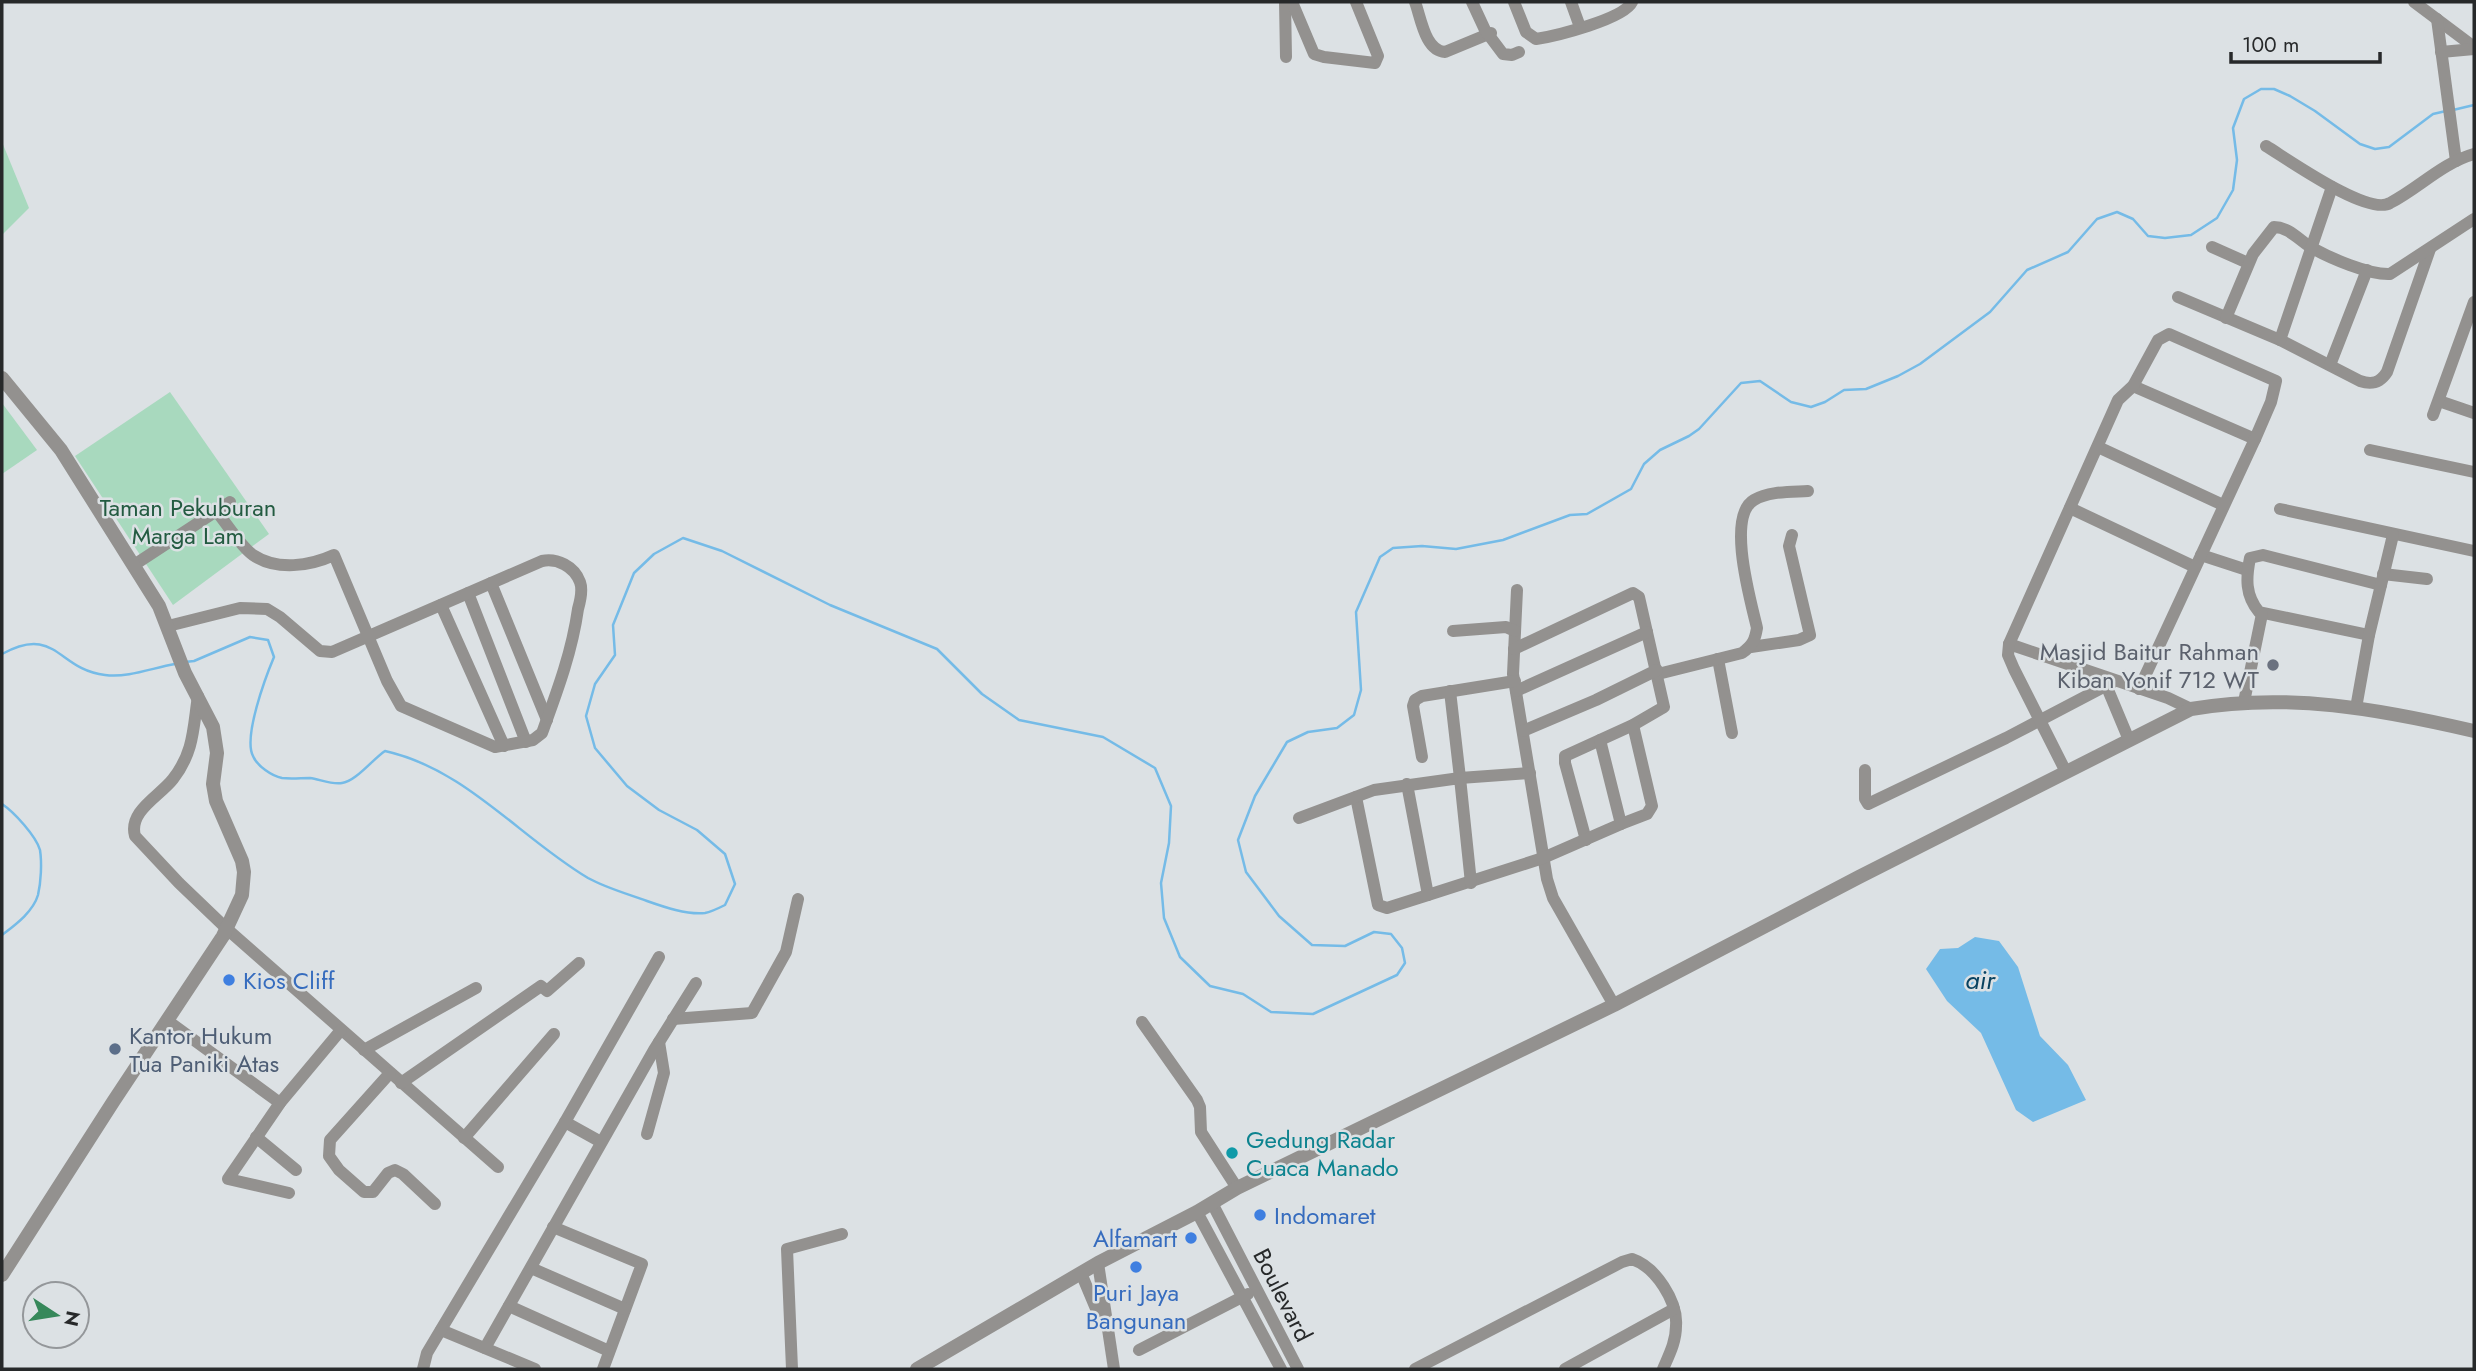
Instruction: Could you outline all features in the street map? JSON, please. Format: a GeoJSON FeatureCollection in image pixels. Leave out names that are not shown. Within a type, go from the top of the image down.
{"type":"FeatureCollection","features":[{"type":"Feature","properties":{"kind":"street"},"geometry":{"type":"LineString","coordinates":[[1284,2],[1286,57]]}},
{"type":"Feature","properties":{"kind":"street"},"geometry":{"type":"LineString","coordinates":[[1292,2],[1314,54],[1375,62],[1378,56],[1356,2]]}},
{"type":"Feature","properties":{"kind":"street"},"geometry":{"type":"LineString","coordinates":[[1415,2],[1430,44],[1437,52],[1445,52],[1490,35]]}},
{"type":"Feature","properties":{"kind":"street"},"geometry":{"type":"LineString","coordinates":[[1472,2],[1503,54],[1519,52]]}},
{"type":"Feature","properties":{"kind":"street"},"geometry":{"type":"LineString","coordinates":[[1481,2],[1490,35]]}},
{"type":"Feature","properties":{"kind":"street"},"geometry":{"type":"LineString","coordinates":[[1514,2],[1526,32],[1532,38],[1604,20],[1628,9],[1632,2]]}},
{"type":"Feature","properties":{"kind":"street"},"geometry":{"type":"LineString","coordinates":[[1571,2],[1580,27]]}},
{"type":"Feature","properties":{"kind":"street"},"geometry":{"type":"LineString","coordinates":[[2414,2],[2474,48]]}},
{"type":"Feature","properties":{"kind":"street"},"geometry":{"type":"LineString","coordinates":[[2437,19],[2456,161]]}},
{"type":"Feature","properties":{"kind":"street"},"geometry":{"type":"LineString","coordinates":[[2441,51],[2474,48]]}},
{"type":"Feature","properties":{"kind":"street"},"geometry":{"type":"LineString","coordinates":[[2266,146],[2332,187],[2367,204],[2383,206],[2456,161],[2474,154]]}},
{"type":"Feature","properties":{"kind":"street"},"geometry":{"type":"LineString","coordinates":[[2280,340],[2332,187]]}},
{"type":"Feature","properties":{"kind":"street"},"geometry":{"type":"LineString","coordinates":[[2226,318],[2252,254],[2274,227],[2282,228],[2313,248],[2384,275],[2395,273],[2474,219]]}},
{"type":"Feature","properties":{"kind":"street"},"geometry":{"type":"LineString","coordinates":[[2212,247],[2248,262]]}},
{"type":"Feature","properties":{"kind":"street"},"geometry":{"type":"LineString","coordinates":[[2178,297],[2280,340],[2368,383],[2383,378],[2430,249]]}},
{"type":"Feature","properties":{"kind":"street"},"geometry":{"type":"LineString","coordinates":[[2330,365],[2367,270]]}},
{"type":"Feature","properties":{"kind":"street"},"geometry":{"type":"LineString","coordinates":[[2433,415],[2474,302]]}},
{"type":"Feature","properties":{"kind":"street"},"geometry":{"type":"LineString","coordinates":[[2066,772],[2014,669],[2008,655],[2009,644],[2118,400],[2133,386],[2158,340],[2169,334],[2276,381],[2271,402],[2255,439],[2139,689]]}},
{"type":"Feature","properties":{"kind":"street"},"geometry":{"type":"LineString","coordinates":[[2,377],[61,450],[159,606],[182,663],[213,727],[217,753],[213,784],[216,801],[244,872],[242,895],[227,929],[168,1021],[8,1254],[2,1275]]}},
{"type":"Feature","properties":{"kind":"street"},"geometry":{"type":"LineString","coordinates":[[2133,386],[2255,439]]}},
{"type":"Feature","properties":{"kind":"street"},"geometry":{"type":"LineString","coordinates":[[2439,401],[2474,413]]}},
{"type":"Feature","properties":{"kind":"street"},"geometry":{"type":"LineString","coordinates":[[2098,447],[2223,506]]}},
{"type":"Feature","properties":{"kind":"street"},"geometry":{"type":"LineString","coordinates":[[2370,450],[2474,472]]}},
{"type":"Feature","properties":{"kind":"street"},"geometry":{"type":"LineString","coordinates":[[1751,647],[1757,628],[1740,536],[1745,512],[1754,500],[1773,494],[1808,491]]}},
{"type":"Feature","properties":{"kind":"street"},"geometry":{"type":"LineString","coordinates":[[134,565],[230,502]]}},
{"type":"Feature","properties":{"kind":"street"},"geometry":{"type":"LineString","coordinates":[[2070,508],[2198,561],[2247,570]]}},
{"type":"Feature","properties":{"kind":"street"},"geometry":{"type":"LineString","coordinates":[[2280,509],[2474,551]]}},
{"type":"Feature","properties":{"kind":"street"},"geometry":{"type":"LineString","coordinates":[[168,626],[240,608],[267,609],[320,651],[332,652],[370,636],[542,561],[554,559],[566,565],[580,583],[573,645],[542,733],[533,740],[495,747],[401,706],[387,681],[370,636],[334,555],[321,561],[296,566],[266,561],[251,554],[217,512]]}},
{"type":"Feature","properties":{"kind":"street"},"geometry":{"type":"LineString","coordinates":[[2356,708],[2369,635],[2393,534]]}},
{"type":"Feature","properties":{"kind":"street"},"geometry":{"type":"LineString","coordinates":[[1523,731],[1657,672],[1742,653],[1751,647],[1799,640],[1810,635],[1791,553],[1789,541],[1792,535]]}},
{"type":"Feature","properties":{"kind":"street"},"geometry":{"type":"LineString","coordinates":[[2369,635],[2262,614],[2251,600],[2247,584],[2250,558],[2263,555],[2382,579],[2427,579]]}},
{"type":"Feature","properties":{"kind":"street"},"geometry":{"type":"LineString","coordinates":[[491,583],[547,720]]}},
{"type":"Feature","properties":{"kind":"street"},"geometry":{"type":"LineString","coordinates":[[1517,590],[1515,686],[1543,858],[1553,898],[1614,1005]]}},
{"type":"Feature","properties":{"kind":"street"},"geometry":{"type":"LineString","coordinates":[[468,593],[526,742]]}},
{"type":"Feature","properties":{"kind":"street"},"geometry":{"type":"LineString","coordinates":[[1514,649],[1633,593],[1639,597],[1664,707],[1565,757],[1586,840]]}},
{"type":"Feature","properties":{"kind":"street"},"geometry":{"type":"LineString","coordinates":[[441,605],[505,746]]}},
{"type":"Feature","properties":{"kind":"street"},"geometry":{"type":"LineString","coordinates":[[2245,702],[2262,614]]}},
{"type":"Feature","properties":{"kind":"street"},"geometry":{"type":"LineString","coordinates":[[1453,631],[1506,627],[1515,631]]}},
{"type":"Feature","properties":{"kind":"street"},"geometry":{"type":"LineString","coordinates":[[1422,757],[1413,706],[1415,700],[1422,696],[1515,686],[1647,632]]}},
{"type":"Feature","properties":{"kind":"street"},"geometry":{"type":"LineString","coordinates":[[2009,644],[2110,683],[2139,689],[2191,709]]}},
{"type":"Feature","properties":{"kind":"street"},"geometry":{"type":"LineString","coordinates":[[1718,659],[1732,733]]}},
{"type":"Feature","properties":{"kind":"street"},"geometry":{"type":"LineString","coordinates":[[1865,770],[1865,802],[1868,804],[2110,683]]}},
{"type":"Feature","properties":{"kind":"street"},"geometry":{"type":"LineString","coordinates":[[2110,683],[2129,740]]}},
{"type":"Feature","properties":{"kind":"street"},"geometry":{"type":"LineString","coordinates":[[1450,691],[1471,883]]}},
{"type":"Feature","properties":{"kind":"street"},"geometry":{"type":"LineString","coordinates":[[198,696],[188,758],[171,782],[136,818],[133,832],[179,883],[227,929],[498,1167]]}},
{"type":"Feature","properties":{"kind":"street"},"geometry":{"type":"LineString","coordinates":[[917,1369],[1081,1273],[1237,1188],[1614,1005],[2191,709],[2245,702],[2316,702],[2474,732]]}},
{"type":"Feature","properties":{"kind":"street"},"geometry":{"type":"LineString","coordinates":[[1356,797],[1378,905],[1387,908],[1543,858],[1647,814],[1653,804],[1633,725]]}},
{"type":"Feature","properties":{"kind":"street"},"geometry":{"type":"LineString","coordinates":[[1600,740],[1621,824]]}},
{"type":"Feature","properties":{"kind":"street"},"geometry":{"type":"LineString","coordinates":[[1299,818],[1374,790],[1460,778],[1530,773]]}},
{"type":"Feature","properties":{"kind":"street"},"geometry":{"type":"LineString","coordinates":[[1407,784],[1428,895]]}},
{"type":"Feature","properties":{"kind":"street"},"geometry":{"type":"LineString","coordinates":[[673,1018],[752,1013],[786,952],[798,899]]}},
{"type":"Feature","properties":{"kind":"street"},"geometry":{"type":"LineString","coordinates":[[423,1369],[427,1353],[565,1122],[659,957]]}},
{"type":"Feature","properties":{"kind":"street"},"geometry":{"type":"LineString","coordinates":[[401,1083],[533,991],[541,986],[547,991],[579,962]]}},
{"type":"Feature","properties":{"kind":"street"},"geometry":{"type":"LineString","coordinates":[[485,1348],[601,1142],[696,983]]}},
{"type":"Feature","properties":{"kind":"street"},"geometry":{"type":"LineString","coordinates":[[364,1050],[476,988]]}},
{"type":"Feature","properties":{"kind":"street"},"geometry":{"type":"LineString","coordinates":[[168,1021],[280,1103]]}},
{"type":"Feature","properties":{"kind":"street"},"geometry":{"type":"LineString","coordinates":[[1142,1023],[1197,1100],[1200,1107],[1201,1132],[1237,1188]]}},
{"type":"Feature","properties":{"kind":"street"},"geometry":{"type":"LineString","coordinates":[[289,1193],[228,1179],[280,1103],[341,1030]]}},
{"type":"Feature","properties":{"kind":"street"},"geometry":{"type":"LineString","coordinates":[[464,1138],[554,1034]]}},
{"type":"Feature","properties":{"kind":"street"},"geometry":{"type":"LineString","coordinates":[[647,1135],[664,1073],[659,1042]]}},
{"type":"Feature","properties":{"kind":"street"},"geometry":{"type":"LineString","coordinates":[[390,1073],[330,1140],[328,1156],[339,1170],[364,1192],[373,1192],[388,1173],[395,1170],[403,1174],[435,1204]]}},
{"type":"Feature","properties":{"kind":"street"},"geometry":{"type":"LineString","coordinates":[[565,1122],[601,1142]]}},
{"type":"Feature","properties":{"kind":"street"},"geometry":{"type":"LineString","coordinates":[[256,1137],[296,1170]]}},
{"type":"Feature","properties":{"kind":"street","name":"Boulevard"},"geometry":{"type":"LineString","coordinates":[[1212,1203],[1296,1365]]}},
{"type":"Feature","properties":{"kind":"street","name":"Boulevard"},"geometry":{"type":"LineString","coordinates":[[1197,1212],[1279,1368]]}},
{"type":"Feature","properties":{"kind":"street"},"geometry":{"type":"LineString","coordinates":[[553,1227],[642,1264],[603,1369]]}},
{"type":"Feature","properties":{"kind":"street"},"geometry":{"type":"LineString","coordinates":[[792,1369],[787,1249],[842,1234]]}},
{"type":"Feature","properties":{"kind":"street"},"geometry":{"type":"LineString","coordinates":[[1415,1369],[1626,1260],[1638,1261],[1659,1281],[1674,1309],[1675,1336],[1663,1369]]}},
{"type":"Feature","properties":{"kind":"street"},"geometry":{"type":"LineString","coordinates":[[1098,1264],[1114,1369]]}},
{"type":"Feature","properties":{"kind":"street"},"geometry":{"type":"LineString","coordinates":[[531,1268],[625,1309]]}},
{"type":"Feature","properties":{"kind":"street"},"geometry":{"type":"LineString","coordinates":[[1081,1273],[1109,1339]]}},
{"type":"Feature","properties":{"kind":"street"},"geometry":{"type":"LineString","coordinates":[[1139,1350],[1255,1290]]}},
{"type":"Feature","properties":{"kind":"street"},"geometry":{"type":"LineString","coordinates":[[509,1306],[610,1351]]}},
{"type":"Feature","properties":{"kind":"street"},"geometry":{"type":"LineString","coordinates":[[1564,1369],[1674,1309]]}},
{"type":"Feature","properties":{"kind":"street"},"geometry":{"type":"LineString","coordinates":[[441,1330],[535,1369]]}},
{"type":"Feature","properties":{"kind":"street"},"geometry":{"type":"LineString","coordinates":[[1279,1368],[1296,1365]]}},
{"type":"Feature","properties":{"kind":"green space"},"geometry":{"type":"Polygon","coordinates":[[[2,142],[29,208],[2,235],[2,142]]]}},
{"type":"Feature","properties":{"kind":"green space","name":"Taman Pekuburan Marga Lam"},"geometry":{"type":"Polygon","coordinates":[[[170,392],[269,534],[173,605],[75,456],[170,392]]]}},
{"type":"Feature","properties":{"kind":"green space"},"geometry":{"type":"Polygon","coordinates":[[[2,403],[37,450],[2,474],[2,403]]]}},
{"type":"Feature","properties":{"kind":"water","name":"air"},"geometry":{"type":"Polygon","coordinates":[[[1975,937],[1999,941],[2018,967],[2040,1036],[2068,1065],[2086,1100],[2033,1122],[2016,1110],[1981,1033],[1947,1001],[1926,969],[1940,949],[1958,948],[1975,937]]]}},
{"type":"Feature","properties":{"kind":"waterway"},"geometry":{"type":"LineString","coordinates":[[185,662],[194,661],[250,637],[268,640],[274,657],[253,721],[251,747],[258,763],[274,775],[342,783],[358,775],[385,751],[414,760],[467,788],[588,878],[668,908],[691,913],[707,912],[725,905],[735,884],[725,854],[697,830],[659,810],[627,786],[595,748],[586,716],[595,684],[615,655],[613,625],[634,573],[654,554],[683,538],[722,551],[830,605],[937,649],[982,694],[1019,720],[1103,737],[1155,768],[1171,806],[1169,843],[1161,883],[1164,918],[1180,957],[1210,986],[1243,994],[1271,1012],[1313,1014],[1397,975],[1405,963],[1402,948],[1391,934],[1374,932],[1345,946],[1312,945],[1279,916],[1246,872],[1238,840],[1255,796],[1287,742],[1308,732],[1337,728],[1354,715],[1361,690],[1356,612],[1380,557],[1393,548],[1422,546],[1456,549],[1503,540],[1570,515],[1587,514],[1631,489],[1644,464],[1660,450],[1699,429],[1741,383],[1760,381],[1791,402],[1811,407],[1844,390],[1866,389],[1898,376],[1920,364],[1990,312],[2027,270],[2068,252],[2097,219],[2117,212],[2133,219],[2148,236],[2165,238],[2191,235],[2217,218],[2233,190],[2237,160],[2233,128],[2244,99],[2261,89],[2274,89],[2290,96],[2360,144],[2375,149],[2389,147],[2433,114],[2446,111]]}},
{"type":"Feature","properties":{"kind":"waterway"},"geometry":{"type":"LineString","coordinates":[[2453,110],[2474,105]]}},
{"type":"Feature","properties":{"kind":"waterway"},"geometry":{"type":"LineString","coordinates":[[2,654],[20,646],[46,646],[89,671],[114,676],[175,664]]}},
{"type":"Feature","properties":{"kind":"waterway"},"geometry":{"type":"LineString","coordinates":[[2,804],[34,838],[40,850],[41,867],[36,901],[23,918],[2,935]]}},
{"type":"Feature","properties":{"kind":"place","name":"Masjid Baitur Rahman Kiban Yonif 712 WT"},"geometry":{"type":"Point","coordinates":[2273,665]}},
{"type":"Feature","properties":{"kind":"place","name":"Kios Cliff"},"geometry":{"type":"Point","coordinates":[229,980]}},
{"type":"Feature","properties":{"kind":"place","name":"Kantor Hukum Tua Paniki Atas"},"geometry":{"type":"Point","coordinates":[115,1049]}},
{"type":"Feature","properties":{"kind":"place","name":"Gedung Radar Cuaca Manado"},"geometry":{"type":"Point","coordinates":[1232,1153]}},
{"type":"Feature","properties":{"kind":"place","name":"Indomaret"},"geometry":{"type":"Point","coordinates":[1260,1215]}},
{"type":"Feature","properties":{"kind":"place","name":"Alfamart"},"geometry":{"type":"Point","coordinates":[1191,1238]}},
{"type":"Feature","properties":{"kind":"place","name":"Puri Jaya Bangunan"},"geometry":{"type":"Point","coordinates":[1136,1267]}}]}
